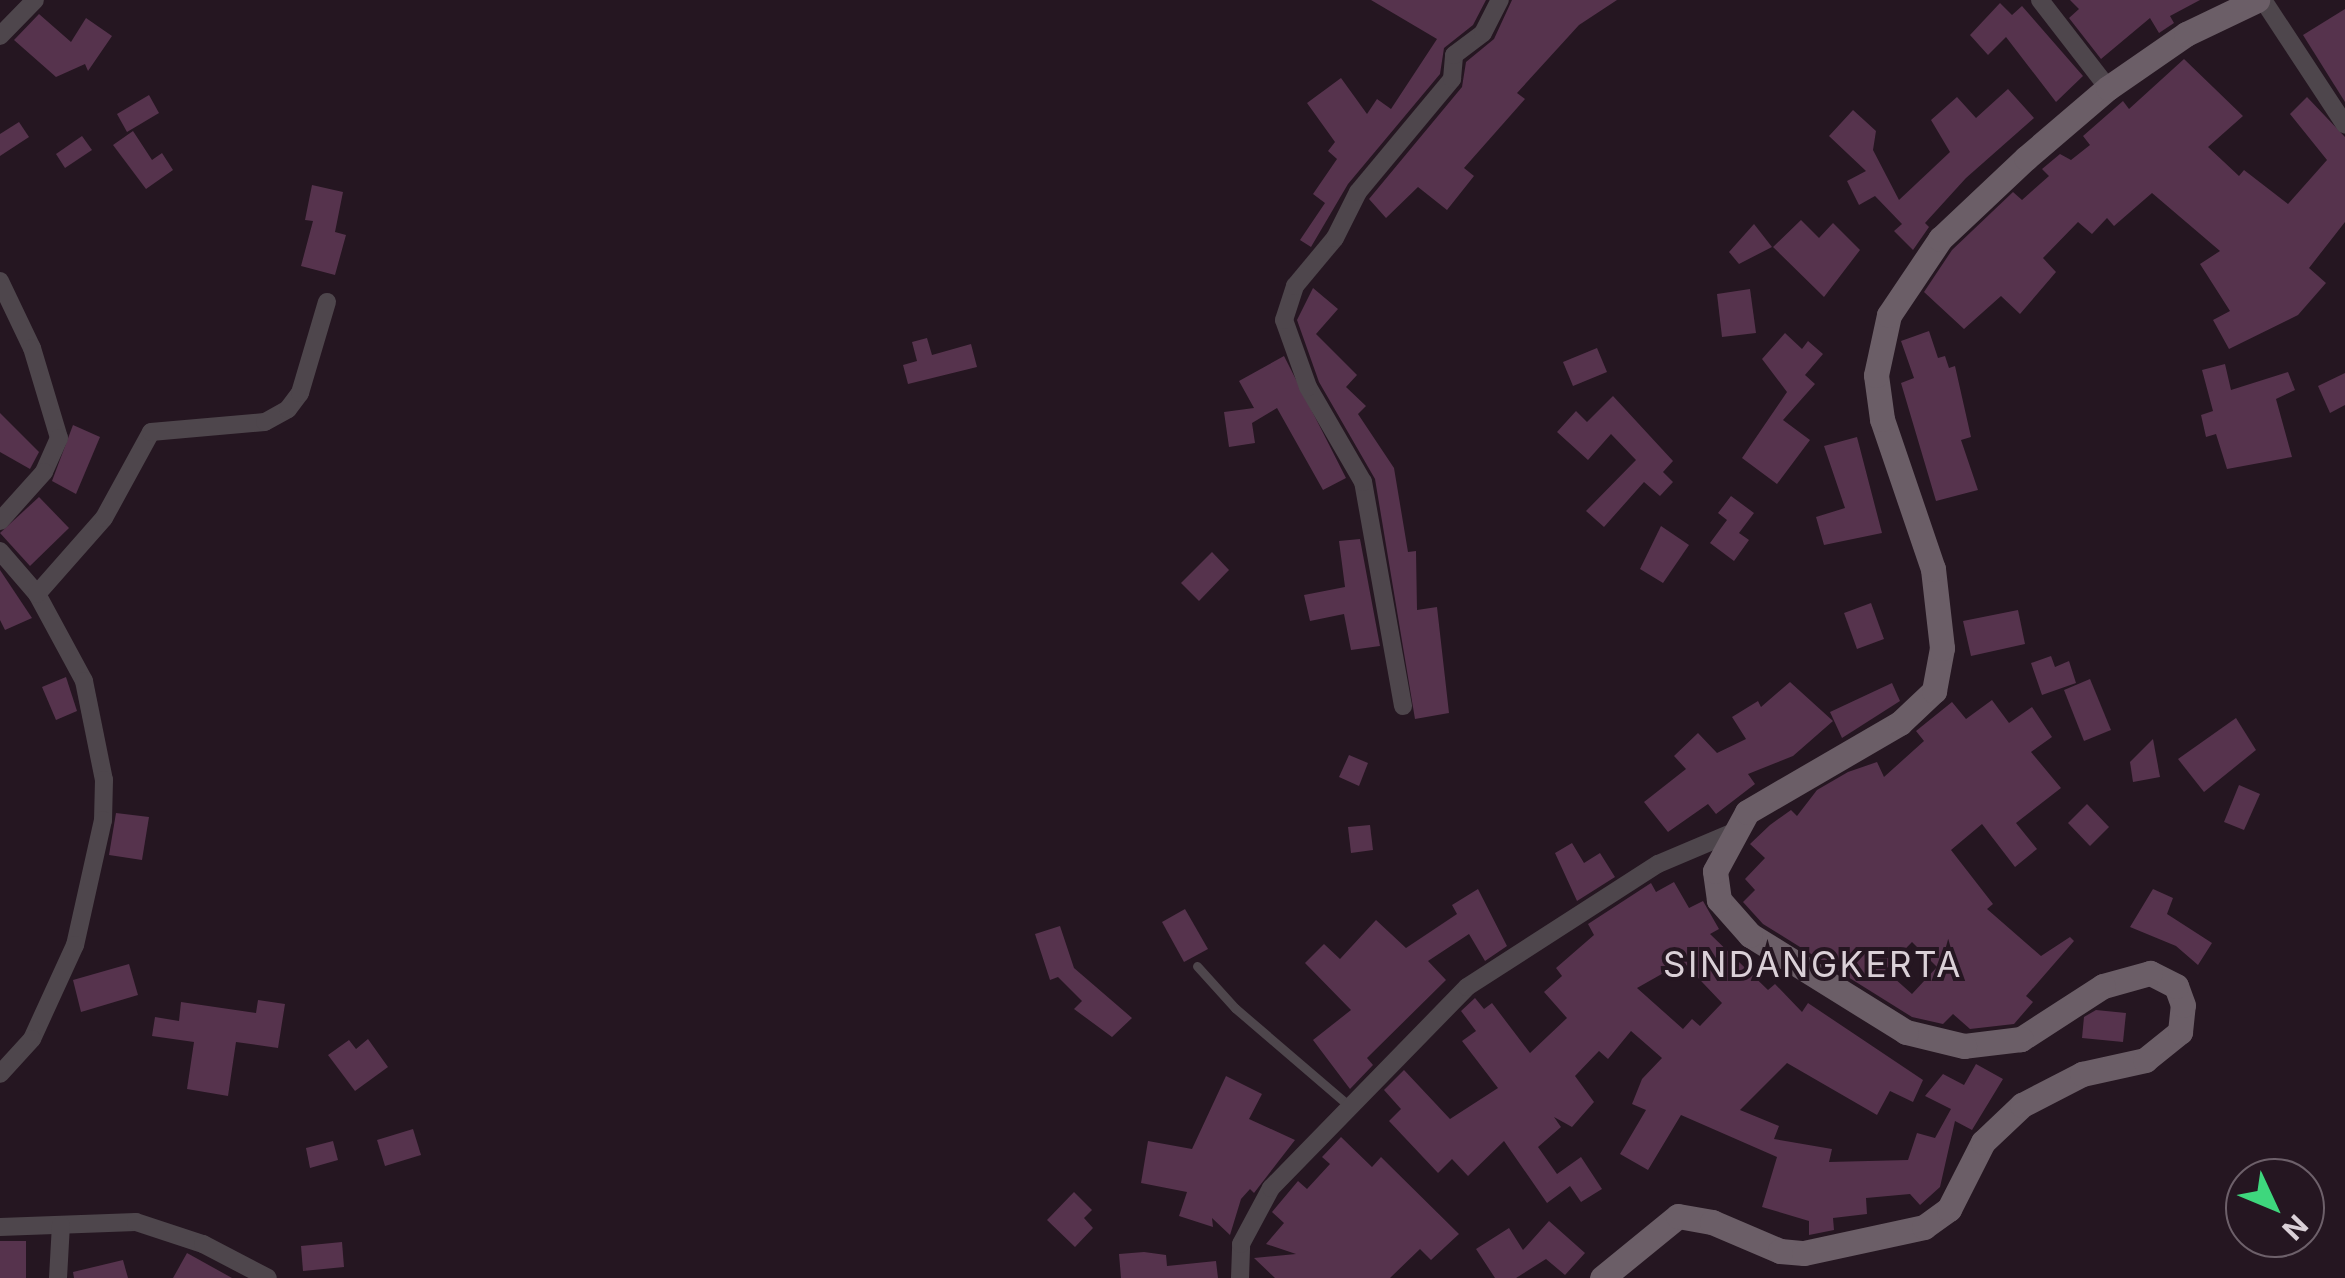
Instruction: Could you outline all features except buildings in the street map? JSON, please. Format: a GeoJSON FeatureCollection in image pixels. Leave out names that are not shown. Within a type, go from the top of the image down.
{"type":"FeatureCollection","features":[{"type":"Feature","properties":{"kind":"main road"},"geometry":{"type":"LineString","coordinates":[[1602,1278],[1678,1216],[1712,1222],[1780,1251],[1804,1253],[1924,1228],[1949,1209],[1983,1142],[2022,1106],[2082,1074],[2144,1060],[2180,1032],[2183,1005],[2176,986],[2150,972],[2103,986],[2021,1039],[1964,1046],[1906,1032],[1795,965],[1728,915],[1715,871],[1730,834],[1771,793],[1900,723],[1934,691],[1942,648],[1934,568],[1882,419],[1876,375],[1884,330],[1940,238],[2108,88],[2186,34],[2260,0]]}},
{"type":"Feature","properties":{"kind":"street"},"geometry":{"type":"LineString","coordinates":[[0,36],[35,0]]}},
{"type":"Feature","properties":{"kind":"street"},"geometry":{"type":"LineString","coordinates":[[1402,706],[1363,482],[1308,386],[1284,320],[1295,286],[1335,238],[1358,192],[1452,79],[1454,55],[1483,33],[1500,0]]}},
{"type":"Feature","properties":{"kind":"street"},"geometry":{"type":"LineString","coordinates":[[2040,0],[2108,88]]}},
{"type":"Feature","properties":{"kind":"street"},"geometry":{"type":"LineString","coordinates":[[2260,0],[2345,125]]}},
{"type":"Feature","properties":{"kind":"street"},"geometry":{"type":"LineString","coordinates":[[0,280],[32,348],[58,438],[44,472],[0,521]]}},
{"type":"Feature","properties":{"kind":"street"},"geometry":{"type":"LineString","coordinates":[[37,594],[104,518],[151,432],[265,422],[288,409],[300,393],[328,302]]}},
{"type":"Feature","properties":{"kind":"street"},"geometry":{"type":"LineString","coordinates":[[0,552],[37,594],[95,715],[104,820],[88,906],[69,960],[32,1039],[0,1074]]}},
{"type":"Feature","properties":{"kind":"street"},"geometry":{"type":"LineString","coordinates":[[1240,1278],[1241,1244],[1252,1213],[1348,1104],[1467,987],[1658,864],[1730,834]]}},
{"type":"Feature","properties":{"kind":"street"},"geometry":{"type":"LineString","coordinates":[[0,1227],[136,1222],[203,1244],[268,1278]]}},
{"type":"Feature","properties":{"kind":"street"},"geometry":{"type":"LineString","coordinates":[[58,1278],[61,1225]]}},
{"type":"Feature","properties":{"kind":"lane"},"geometry":{"type":"LineString","coordinates":[[1197,966],[1235,1008],[1348,1104]]}},
{"type":"Feature","properties":{"kind":"district","name":"SINDANGKERTA"},"geometry":{"type":"Point","coordinates":[1813,964]}}]}
